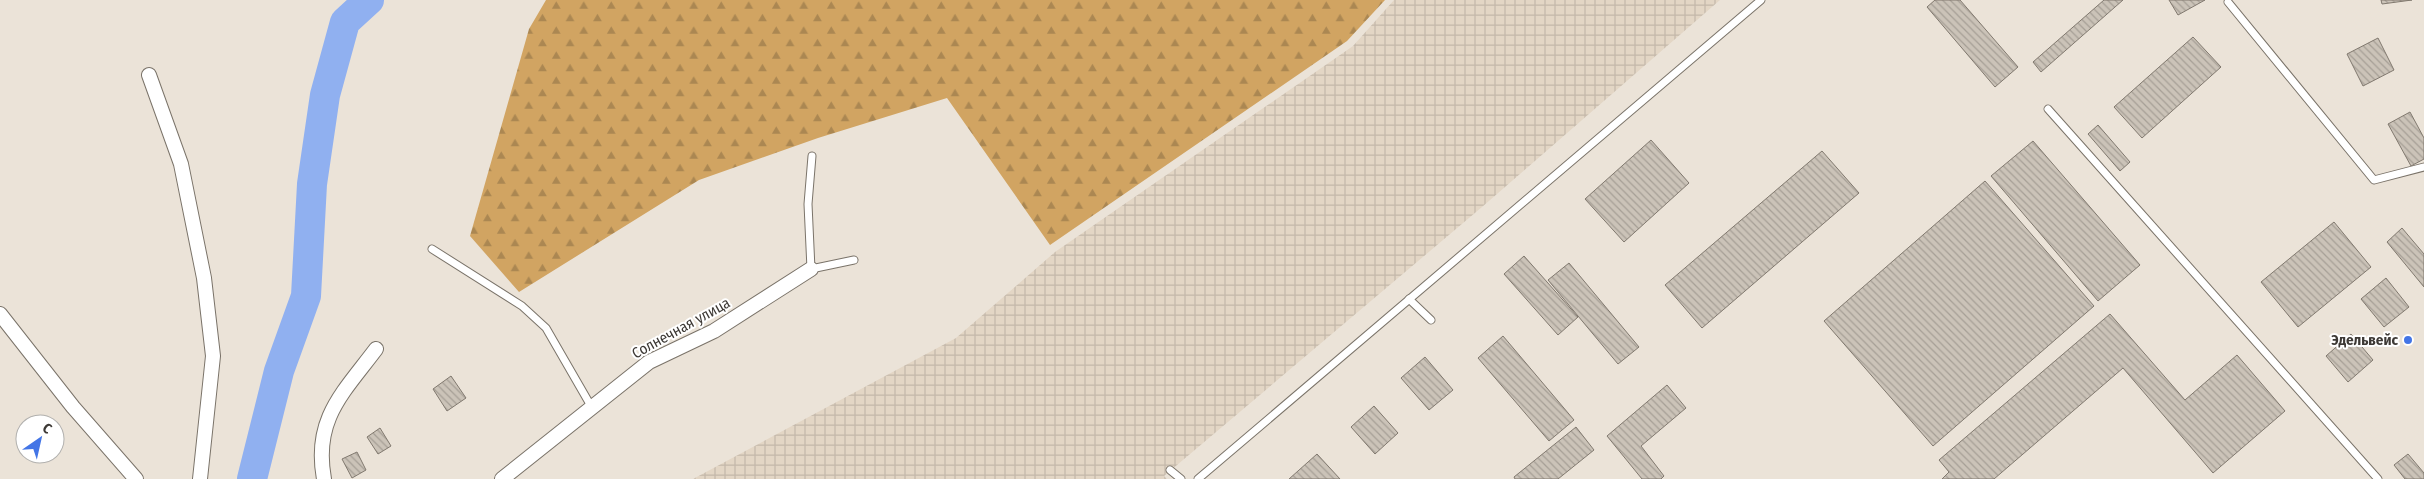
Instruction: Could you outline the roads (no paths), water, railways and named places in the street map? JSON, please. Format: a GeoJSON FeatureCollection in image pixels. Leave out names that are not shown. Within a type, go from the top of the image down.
{"type":"FeatureCollection","features":[{"type":"Feature","properties":{"kind":"street"},"geometry":{"type":"LineString","coordinates":[[149,75],[181,164],[205,288],[213,356],[200,479]]}},
{"type":"Feature","properties":{"kind":"street","name":"Солнечная улица"},"geometry":{"type":"LineString","coordinates":[[502,479],[591,406],[649,362],[714,331],[811,269]]}},
{"type":"Feature","properties":{"kind":"street"},"geometry":{"type":"LineString","coordinates":[[0,314],[73,407],[136,479]]}},
{"type":"Feature","properties":{"kind":"street"},"geometry":{"type":"LineString","coordinates":[[324,479],[322,447],[326,423],[338,401],[376,349]]}},
{"type":"Feature","properties":{"kind":"lane"},"geometry":{"type":"LineString","coordinates":[[1198,479],[1761,0]]}},
{"type":"Feature","properties":{"kind":"lane"},"geometry":{"type":"LineString","coordinates":[[2228,2],[2374,180],[2424,166]]}},
{"type":"Feature","properties":{"kind":"lane"},"geometry":{"type":"LineString","coordinates":[[2048,109],[2378,479]]}},
{"type":"Feature","properties":{"kind":"lane"},"geometry":{"type":"LineString","coordinates":[[812,156],[808,204],[811,269],[854,260]]}},
{"type":"Feature","properties":{"kind":"lane"},"geometry":{"type":"LineString","coordinates":[[432,250],[522,306],[546,328],[591,406]]}},
{"type":"Feature","properties":{"kind":"lane"},"geometry":{"type":"LineString","coordinates":[[1409,299],[1431,320]]}},
{"type":"Feature","properties":{"kind":"lane"},"geometry":{"type":"LineString","coordinates":[[1170,470],[1181,479]]}},
{"type":"Feature","properties":{"kind":"waterway"},"geometry":{"type":"LineString","coordinates":[[252,479],[279,371],[306,296],[312,184],[325,95],[345,22],[369,0]]}},
{"type":"Feature","properties":{"kind":"place","name":"Эдельвейс"},"geometry":{"type":"Point","coordinates":[2408,340]}}]}
